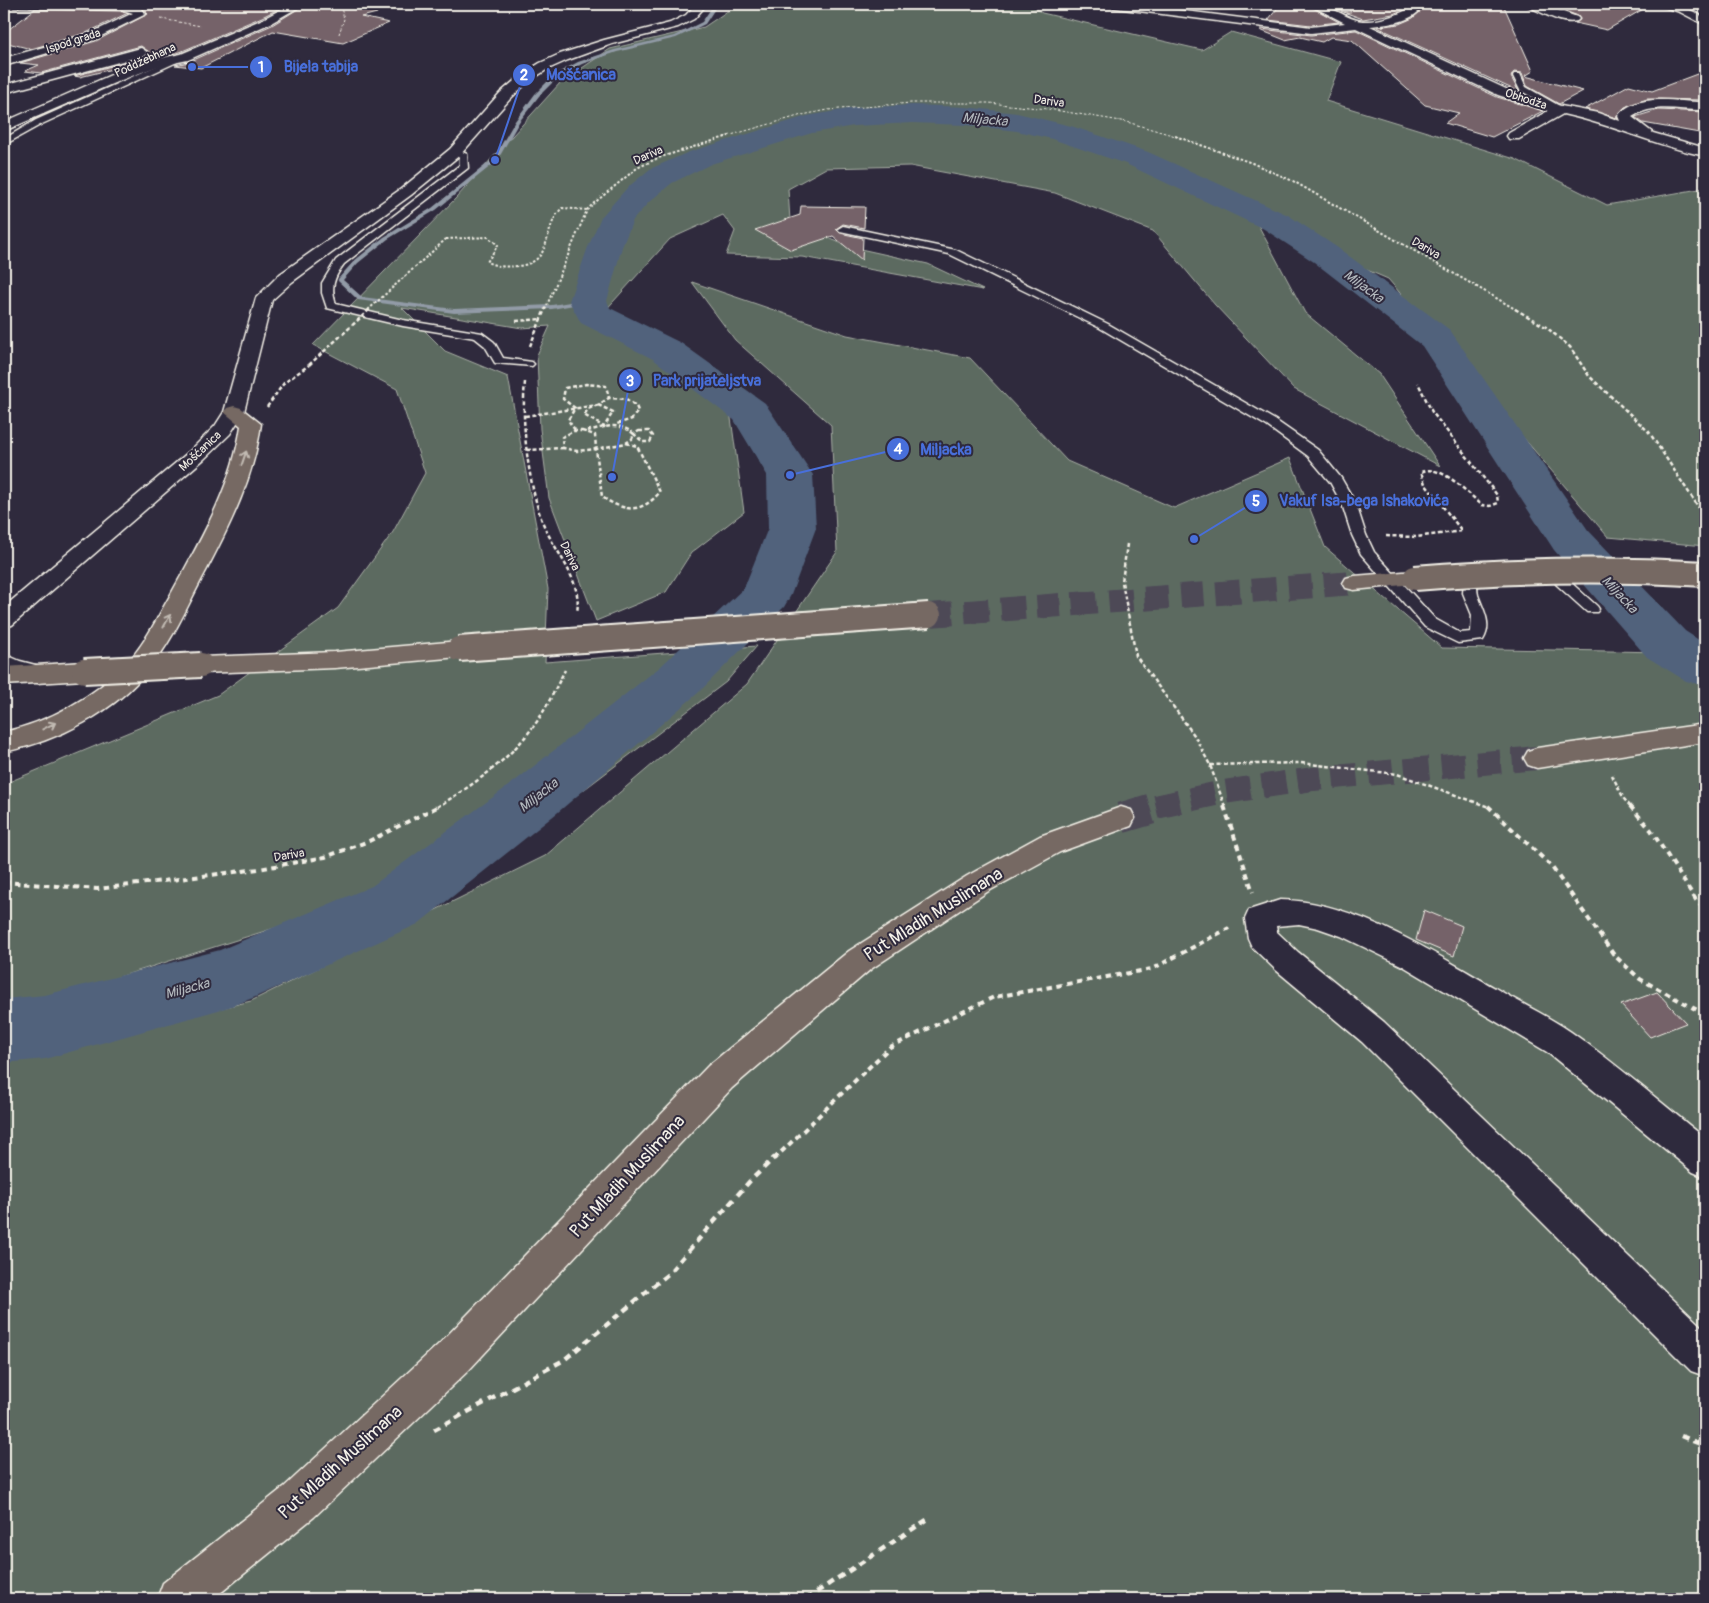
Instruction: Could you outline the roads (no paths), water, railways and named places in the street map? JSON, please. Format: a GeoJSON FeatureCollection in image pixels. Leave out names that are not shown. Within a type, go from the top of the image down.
{"type":"FeatureCollection","features":[{"type":"Feature","properties":{"kind":"main road"},"geometry":{"type":"LineString","coordinates":[[4,742],[27,738],[89,707],[125,680],[150,652],[228,504],[250,442],[243,418]]}},
{"type":"Feature","properties":{"kind":"main road"},"geometry":{"type":"LineString","coordinates":[[1354,583],[1484,572],[1571,569],[1705,574]]}},
{"type":"Feature","properties":{"kind":"main road"},"geometry":{"type":"LineString","coordinates":[[4,676],[335,660],[459,649],[929,615]]}},
{"type":"Feature","properties":{"kind":"main road"},"geometry":{"type":"LineString","coordinates":[[1537,758],[1705,733]]}},
{"type":"Feature","properties":{"kind":"main road","name":"Put Mladih Muslimana"},"geometry":{"type":"LineString","coordinates":[[178,1599],[299,1502],[455,1356],[720,1077],[860,960],[977,884],[1050,844],[1121,818]]}},
{"type":"Feature","properties":{"kind":"street","name":"Ispod grada"},"geometry":{"type":"LineString","coordinates":[[4,62],[91,36],[140,14],[136,10],[120,6],[14,4]]}},
{"type":"Feature","properties":{"kind":"street","name":"Poddžebhana"},"geometry":{"type":"LineString","coordinates":[[184,57],[299,4]]}},
{"type":"Feature","properties":{"kind":"street","name":"Mošćanica"},"geometry":{"type":"LineString","coordinates":[[4,619],[197,455],[223,430],[243,418],[264,298],[286,278],[406,192],[455,152],[505,96],[525,78],[544,66],[608,42],[674,25],[690,17],[702,4]]}},
{"type":"Feature","properties":{"kind":"street"},"geometry":{"type":"LineString","coordinates":[[1107,4],[1301,29],[1320,29],[1393,20],[1409,15],[1418,7],[1417,4]]}},
{"type":"Feature","properties":{"kind":"street","name":"Obhodža"},"geometry":{"type":"LineString","coordinates":[[1316,4],[1502,92],[1560,110],[1593,116],[1653,138],[1705,152]]}},
{"type":"Feature","properties":{"kind":"street"},"geometry":{"type":"LineString","coordinates":[[1532,4],[1553,14],[1573,20]]}},
{"type":"Feature","properties":{"kind":"street"},"geometry":{"type":"LineString","coordinates":[[1665,4],[1684,10],[1705,22]]}},
{"type":"Feature","properties":{"kind":"street"},"geometry":{"type":"LineString","coordinates":[[207,30],[261,23]]}},
{"type":"Feature","properties":{"kind":"street"},"geometry":{"type":"LineString","coordinates":[[4,89],[152,50]]}},
{"type":"Feature","properties":{"kind":"street"},"geometry":{"type":"LineString","coordinates":[[4,127],[115,78],[155,63],[184,57]]}},
{"type":"Feature","properties":{"kind":"street"},"geometry":{"type":"LineString","coordinates":[[1653,138],[1626,120],[1625,116],[1650,103],[1692,108],[1705,106]]}},
{"type":"Feature","properties":{"kind":"street"},"geometry":{"type":"LineString","coordinates":[[1514,136],[1560,110]]}},
{"type":"Feature","properties":{"kind":"street"},"geometry":{"type":"LineString","coordinates":[[4,662],[12,667],[38,674]]}},
{"type":"Feature","properties":{"kind":"street"},"geometry":{"type":"LineString","coordinates":[[1705,1160],[1559,1042],[1414,957],[1351,926],[1318,916],[1299,912],[1280,912],[1260,919],[1263,938],[1287,961],[1373,1032],[1705,1357]]}},
{"type":"Feature","properties":{"kind":"lane","name":"Poddžebhana"},"geometry":{"type":"LineString","coordinates":[[4,142],[39,122],[184,57]]}},
{"type":"Feature","properties":{"kind":"lane"},"geometry":{"type":"LineString","coordinates":[[1517,76],[1523,88],[1560,110]]}},
{"type":"Feature","properties":{"kind":"lane"},"geometry":{"type":"LineString","coordinates":[[455,152],[464,156],[465,166],[340,262],[330,273],[325,292],[331,306],[403,323],[478,336],[490,344],[498,361],[528,364]]}},
{"type":"Feature","properties":{"kind":"lane"},"geometry":{"type":"LineString","coordinates":[[844,229],[952,252],[1104,326],[1271,423],[1313,453],[1336,482],[1349,504],[1358,535],[1368,554],[1430,623],[1458,638],[1478,636],[1480,615],[1470,593],[1472,568],[1514,563],[1553,574],[1592,609]]}},
{"type":"Feature","properties":{"kind":"waterway","name":"Mošćanica"},"geometry":{"type":"LineString","coordinates":[[588,301],[552,307],[454,311],[360,299],[340,280],[356,262],[386,238],[434,209],[495,160],[517,122],[537,95],[556,76],[580,63],[616,51],[675,37],[704,23],[716,4]]}},
{"type":"Feature","properties":{"kind":"waterway","name":"Miljacka"},"geometry":{"type":"LineString","coordinates":[[4,1031],[45,1027],[229,977],[395,905],[536,797],[679,680],[766,595],[792,528],[790,475],[750,412],[667,351],[594,315],[588,301],[605,247],[618,217],[638,195],[661,176],[700,158],[807,125],[854,117],[913,114],[965,116],[1017,122],[1061,132],[1137,158],[1276,222],[1326,255],[1436,338],[1571,540],[1666,644],[1705,668]]}},
{"type":"Feature","properties":{"kind":"tunnel"},"geometry":{"type":"LineString","coordinates":[[929,615],[1354,583]]}},
{"type":"Feature","properties":{"kind":"tunnel"},"geometry":{"type":"LineString","coordinates":[[1156,807],[1224,792],[1313,779],[1537,758]]}},
{"type":"Feature","properties":{"kind":"tunnel"},"geometry":{"type":"LineString","coordinates":[[1121,818],[1161,806]]}},
{"type":"Feature","properties":{"kind":"place","name":"Bijela tabija"},"geometry":{"type":"Point","coordinates":[192,67]}},
{"type":"Feature","properties":{"kind":"place","name":"Mošćanica"},"geometry":{"type":"Point","coordinates":[495,160]}},
{"type":"Feature","properties":{"kind":"place","name":"Miljacka"},"geometry":{"type":"Point","coordinates":[790,475]}},
{"type":"Feature","properties":{"kind":"place","name":"Park prijateljstva"},"geometry":{"type":"Point","coordinates":[612,477]}},
{"type":"Feature","properties":{"kind":"place","name":"Vakuf Isa-bega Ishakovića"},"geometry":{"type":"Point","coordinates":[1194,539]}}]}
